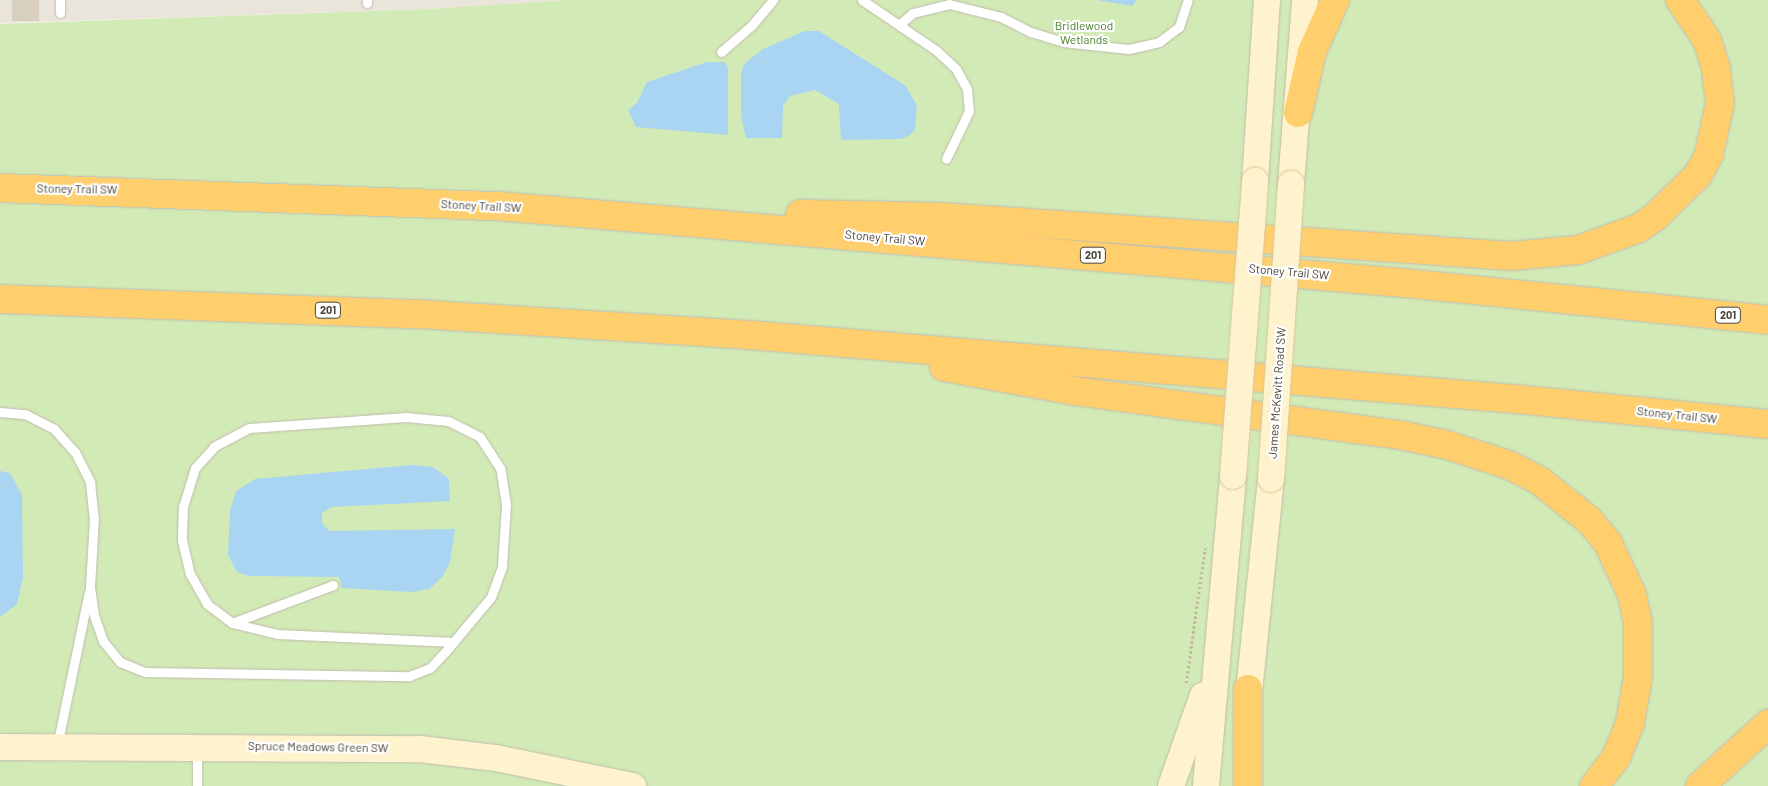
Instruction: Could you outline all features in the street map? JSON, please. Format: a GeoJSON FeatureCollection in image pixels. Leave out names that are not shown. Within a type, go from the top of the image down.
{"type":"FeatureCollection","features":[{"type":"Feature","properties":{"kind":"highway"},"geometry":{"type":"LineString","coordinates":[[1298,113],[1312,52],[1335,0]]}},
{"type":"Feature","properties":{"kind":"highway"},"geometry":{"type":"LineString","coordinates":[[498,206],[942,217],[1511,256],[1555,254],[1585,248],[1639,228],[1674,201],[1698,175],[1709,154],[1720,103],[1716,68],[1707,40],[1680,0]]}},
{"type":"Feature","properties":{"kind":"highway","name":"Stoney Trail SW"},"geometry":{"type":"LineString","coordinates":[[0,188],[498,206],[1013,248],[1688,310],[1768,320]]}},
{"type":"Feature","properties":{"kind":"highway","name":"Stoney Trail SW"},"geometry":{"type":"LineString","coordinates":[[0,299],[417,314],[750,335],[1496,397],[1768,424]]}},
{"type":"Feature","properties":{"kind":"highway"},"geometry":{"type":"LineString","coordinates":[[1688,310],[1768,316]]}},
{"type":"Feature","properties":{"kind":"highway"},"geometry":{"type":"LineString","coordinates":[[750,335],[1075,390],[1401,435],[1510,465],[1540,481],[1590,521],[1608,543],[1632,595],[1638,623],[1638,677],[1630,723],[1617,756],[1594,786]]}},
{"type":"Feature","properties":{"kind":"highway"},"geometry":{"type":"LineString","coordinates":[[1248,689],[1248,786]]}},
{"type":"Feature","properties":{"kind":"highway"},"geometry":{"type":"LineString","coordinates":[[1700,786],[1768,724]]}},
{"type":"Feature","properties":{"kind":"main road"},"geometry":{"type":"LineString","coordinates":[[1206,786],[1216,649],[1233,476],[1267,0]]}},
{"type":"Feature","properties":{"kind":"main road","name":"James McKevitt Road SW"},"geometry":{"type":"LineString","coordinates":[[1240,786],[1248,689],[1271,479],[1305,0]]}},
{"type":"Feature","properties":{"kind":"main road"},"geometry":{"type":"LineString","coordinates":[[1171,786],[1216,649]]}},
{"type":"Feature","properties":{"kind":"main road","name":"Spruce Meadows Green SW"},"geometry":{"type":"LineString","coordinates":[[0,747],[420,749],[496,758],[633,786]]}},
{"type":"Feature","properties":{"kind":"lane"},"geometry":{"type":"LineString","coordinates":[[60,0],[60,13]]}},
{"type":"Feature","properties":{"kind":"lane"},"geometry":{"type":"LineString","coordinates":[[721,52],[752,25],[773,0]]}},
{"type":"Feature","properties":{"kind":"lane"},"geometry":{"type":"LineString","coordinates":[[862,0],[899,25],[956,69],[967,89],[969,111],[946,160]]}},
{"type":"Feature","properties":{"kind":"lane"},"geometry":{"type":"LineString","coordinates":[[899,25],[907,15],[949,4],[1001,17],[1031,32],[1063,42],[1129,49],[1159,42],[1179,26],[1188,0]]}},
{"type":"Feature","properties":{"kind":"lane"},"geometry":{"type":"LineString","coordinates":[[0,412],[24,414],[54,429],[75,452],[90,482],[94,518],[90,587],[57,747]]}},
{"type":"Feature","properties":{"kind":"lane"},"geometry":{"type":"LineString","coordinates":[[90,587],[104,641],[120,662],[146,672],[409,676],[430,668],[454,642],[491,597],[502,566],[506,504],[500,468],[480,437],[448,421],[406,417],[250,428],[214,447],[195,468],[183,507],[182,540],[190,574],[207,604],[232,623],[277,634],[454,642]]}},
{"type":"Feature","properties":{"kind":"lane"},"geometry":{"type":"LineString","coordinates":[[232,623],[333,585]]}},
{"type":"Feature","properties":{"kind":"lane"},"geometry":{"type":"LineString","coordinates":[[197,747],[197,786]]}},
{"type":"Feature","properties":{"kind":"path"},"geometry":{"type":"LineString","coordinates":[[1184,693],[1206,540]]}},
{"type":"Feature","properties":{"kind":"shaded area"},"geometry":{"type":"Polygon","coordinates":[[[0,0],[568,0],[430,9],[0,23],[0,0]]]}},
{"type":"Feature","properties":{"kind":"green space","name":"Bridlewood Wetlands"},"geometry":{"type":"Polygon","coordinates":[[[568,0],[1768,0],[1768,786],[0,786],[0,24],[430,9],[568,0]]]}},
{"type":"Feature","properties":{"kind":"water"},"geometry":{"type":"Polygon","coordinates":[[[1097,0],[1136,0],[1133,6],[1097,0]]]}},
{"type":"Feature","properties":{"kind":"water"},"geometry":{"type":"Polygon","coordinates":[[[805,31],[819,31],[906,86],[917,106],[915,129],[910,135],[901,139],[841,140],[839,104],[815,90],[790,96],[783,106],[782,138],[746,138],[741,115],[741,73],[745,63],[763,49],[805,31]]]}},
{"type":"Feature","properties":{"kind":"water"},"geometry":{"type":"Polygon","coordinates":[[[707,62],[725,62],[728,69],[728,135],[636,127],[628,110],[637,103],[647,82],[707,62]]]}},
{"type":"Feature","properties":{"kind":"water"},"geometry":{"type":"Polygon","coordinates":[[[411,465],[433,467],[449,479],[450,501],[331,507],[322,513],[322,523],[329,531],[455,529],[450,562],[442,577],[429,589],[412,592],[342,588],[339,577],[249,576],[237,572],[228,555],[230,511],[236,491],[255,479],[411,465]]]}},
{"type":"Feature","properties":{"kind":"water"},"geometry":{"type":"Polygon","coordinates":[[[0,471],[10,473],[22,495],[23,578],[17,604],[0,617],[0,471]]]}},
{"type":"Feature","properties":{"kind":"building"},"geometry":{"type":"Polygon","coordinates":[[[39,0],[39,21],[12,21],[12,1],[39,0]]]}}]}
